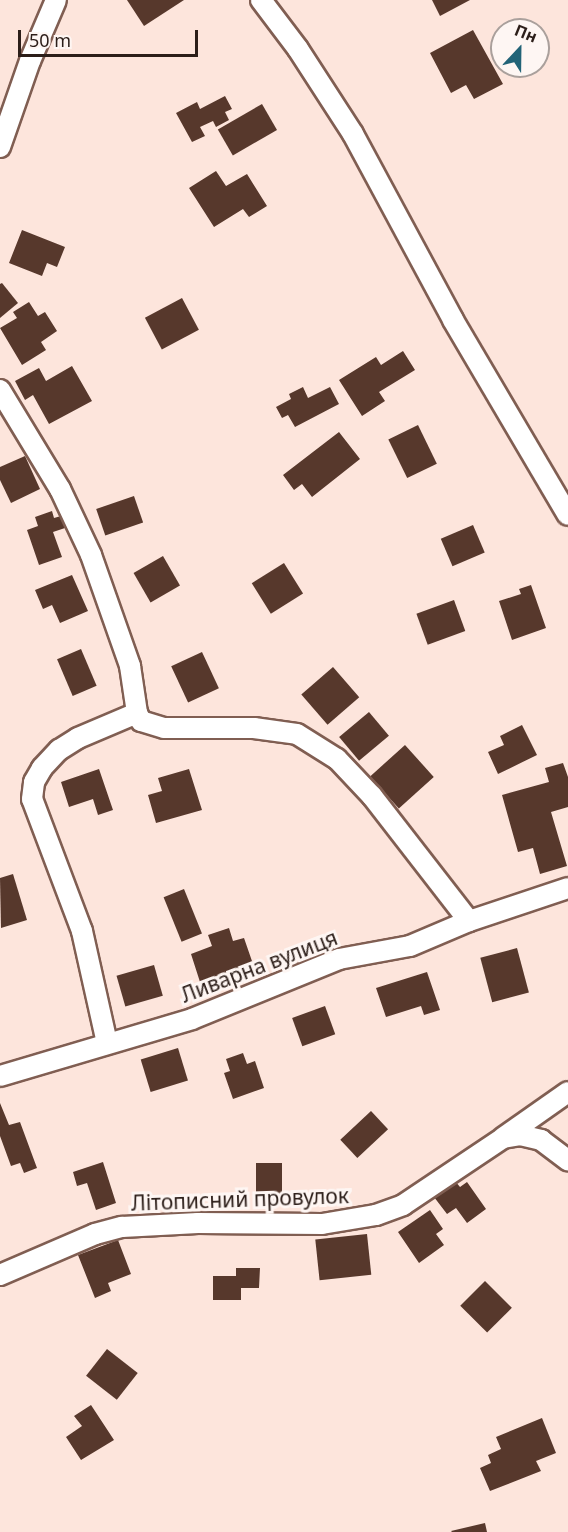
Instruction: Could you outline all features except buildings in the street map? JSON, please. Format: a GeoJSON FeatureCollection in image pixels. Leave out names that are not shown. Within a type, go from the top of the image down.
{"type":"FeatureCollection","features":[{"type":"Feature","properties":{"kind":"street"},"geometry":{"type":"LineString","coordinates":[[0,147],[30,61],[56,0]]}},
{"type":"Feature","properties":{"kind":"street"},"geometry":{"type":"LineString","coordinates":[[261,0],[298,49],[353,134],[453,320],[568,515]]}},
{"type":"Feature","properties":{"kind":"street"},"geometry":{"type":"LineString","coordinates":[[0,390],[60,489],[91,555],[130,666],[137,713],[141,721],[164,728],[254,728],[297,734],[337,759],[372,796],[469,921]]}},
{"type":"Feature","properties":{"kind":"street"},"geometry":{"type":"LineString","coordinates":[[106,1043],[81,931],[33,799],[34,782],[42,768],[59,750],[78,738],[137,713]]}},
{"type":"Feature","properties":{"kind":"street","name":"Ливарна вулиця"},"geometry":{"type":"LineString","coordinates":[[0,1076],[192,1019],[339,959],[410,946],[469,921],[568,888]]}},
{"type":"Feature","properties":{"kind":"street","name":"Літописний провулок"},"geometry":{"type":"LineString","coordinates":[[0,1275],[95,1234],[122,1227],[198,1223],[322,1224],[376,1215],[411,1201],[568,1092]]}},
{"type":"Feature","properties":{"kind":"street"},"geometry":{"type":"LineString","coordinates":[[503,1138],[520,1135],[541,1140],[567,1156]]}}]}
